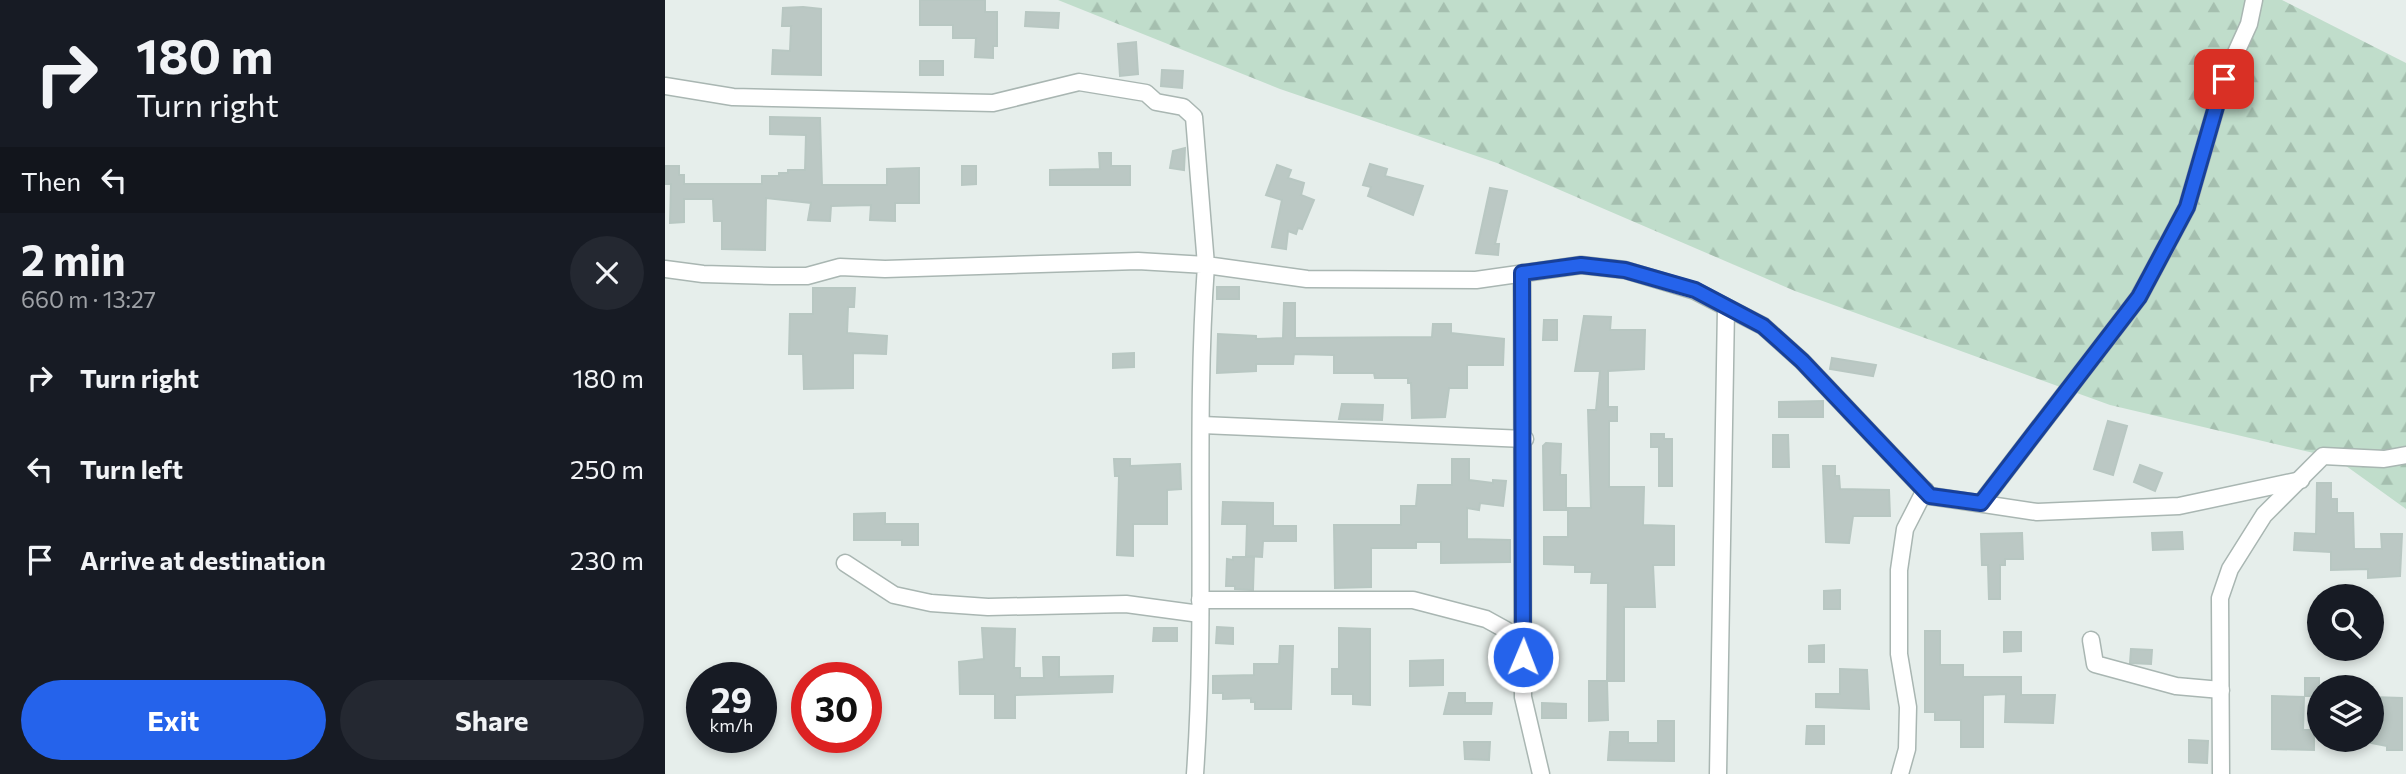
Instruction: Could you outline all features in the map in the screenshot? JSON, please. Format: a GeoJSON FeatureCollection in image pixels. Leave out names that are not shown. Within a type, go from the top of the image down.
{"type":"FeatureCollection","features":[{"type":"Feature","properties":{"kind":"street"},"geometry":{"type":"LineString","coordinates":[[1981,503],[2145,286],[2187,207],[2224,79],[2249,24],[2254,0]]}},
{"type":"Feature","properties":{"kind":"street"},"geometry":{"type":"LineString","coordinates":[[665,86],[733,97],[993,103],[1079,82],[1146,93],[1156,102],[1183,107],[1194,117],[1206,265],[1200,354],[1201,690],[1195,774]]}},
{"type":"Feature","properties":{"kind":"street"},"geometry":{"type":"LineString","coordinates":[[665,269],[703,274],[784,276],[807,275],[840,267],[885,269],[1138,261],[1206,265],[1307,279],[1476,280],[1581,265],[1625,270],[1695,290],[1763,326],[1802,361],[1930,496],[2037,512],[2179,506],[2301,480]]}},
{"type":"Feature","properties":{"kind":"street"},"geometry":{"type":"LineString","coordinates":[[1522,273],[1525,439],[1523,697],[1541,774]]}},
{"type":"Feature","properties":{"kind":"street"},"geometry":{"type":"LineString","coordinates":[[1718,774],[1726,308]]}},
{"type":"Feature","properties":{"kind":"street"},"geometry":{"type":"LineString","coordinates":[[1202,425],[1525,439]]}},
{"type":"Feature","properties":{"kind":"street"},"geometry":{"type":"LineString","coordinates":[[2221,774],[2220,598],[2230,569],[2264,515],[2323,456],[2384,459],[2406,455]]}},
{"type":"Feature","properties":{"kind":"street"},"geometry":{"type":"LineString","coordinates":[[1900,774],[1907,749],[1908,707],[1899,654],[1899,570],[1905,530],[1925,490]]}},
{"type":"Feature","properties":{"kind":"street"},"geometry":{"type":"LineString","coordinates":[[845,563],[894,595],[931,603],[988,607],[1126,604],[1200,607],[1413,600],[1486,619],[1506,630],[1523,657]]}},
{"type":"Feature","properties":{"kind":"street"},"geometry":{"type":"LineString","coordinates":[[2091,640],[2095,664],[2176,687],[2221,690]]}},
{"type":"Feature","properties":{"kind":"green space"},"geometry":{"type":"Polygon","coordinates":[[[1058,0],[2282,0],[2406,63],[2406,509],[2335,458],[2110,405],[1795,291],[1497,163],[1280,89],[1058,0]]]}},
{"type":"Feature","properties":{"kind":"building"},"geometry":{"type":"Polygon","coordinates":[[[920,0],[985,0],[985,12],[997,12],[997,46],[993,46],[993,58],[975,57],[976,38],[953,38],[953,25],[920,25],[920,0]]]}},
{"type":"Feature","properties":{"kind":"building"},"geometry":{"type":"Polygon","coordinates":[[[783,8],[821,9],[821,75],[772,74],[773,50],[790,51],[791,26],[782,26],[783,8]]]}},
{"type":"Feature","properties":{"kind":"building"},"geometry":{"type":"Polygon","coordinates":[[[1026,12],[1059,13],[1058,28],[1025,26],[1026,12]]]}},
{"type":"Feature","properties":{"kind":"building"},"geometry":{"type":"Polygon","coordinates":[[[1136,42],[1138,74],[1120,76],[1118,44],[1136,42]]]}},
{"type":"Feature","properties":{"kind":"building"},"geometry":{"type":"Polygon","coordinates":[[[920,61],[943,61],[943,75],[920,75],[920,61]]]}},
{"type":"Feature","properties":{"kind":"building"},"geometry":{"type":"Polygon","coordinates":[[[1162,70],[1183,71],[1182,88],[1161,86],[1162,70]]]}},
{"type":"Feature","properties":{"kind":"building"},"geometry":{"type":"Polygon","coordinates":[[[770,117],[820,118],[822,185],[887,185],[887,169],[919,168],[919,203],[895,203],[895,221],[870,220],[871,205],[831,206],[830,221],[808,220],[811,203],[766,198],[765,250],[722,249],[722,221],[714,221],[713,199],[684,199],[684,222],[670,223],[671,184],[665,184],[665,166],[679,166],[679,175],[684,175],[684,184],[762,184],[762,176],[779,176],[779,173],[788,173],[788,170],[805,170],[806,135],[770,134],[770,117]]]}},
{"type":"Feature","properties":{"kind":"building"},"geometry":{"type":"Polygon","coordinates":[[[1185,148],[1184,170],[1170,168],[1173,151],[1185,148]]]}},
{"type":"Feature","properties":{"kind":"building"},"geometry":{"type":"Polygon","coordinates":[[[1099,153],[1111,153],[1111,166],[1130,166],[1130,185],[1050,185],[1050,170],[1100,169],[1099,153]]]}},
{"type":"Feature","properties":{"kind":"building"},"geometry":{"type":"Polygon","coordinates":[[[1370,164],[1387,169],[1385,176],[1423,186],[1413,215],[1368,196],[1371,187],[1363,185],[1370,164]]]}},
{"type":"Feature","properties":{"kind":"building"},"geometry":{"type":"Polygon","coordinates":[[[1277,165],[1291,170],[1288,178],[1304,183],[1301,195],[1314,200],[1302,229],[1298,228],[1296,234],[1288,231],[1286,249],[1272,247],[1282,200],[1266,195],[1277,165]]]}},
{"type":"Feature","properties":{"kind":"building"},"geometry":{"type":"Polygon","coordinates":[[[962,166],[976,166],[976,184],[962,185],[962,166]]]}},
{"type":"Feature","properties":{"kind":"building"},"geometry":{"type":"Polygon","coordinates":[[[1490,188],[1507,191],[1495,244],[1499,244],[1498,255],[1476,253],[1490,188]]]}},
{"type":"Feature","properties":{"kind":"building"},"geometry":{"type":"Polygon","coordinates":[[[1217,287],[1239,287],[1239,299],[1217,299],[1217,287]]]}},
{"type":"Feature","properties":{"kind":"building"},"geometry":{"type":"Polygon","coordinates":[[[813,288],[855,288],[854,307],[848,307],[847,333],[887,336],[886,354],[853,353],[853,388],[804,389],[803,354],[789,354],[790,314],[813,314],[813,288]]]}},
{"type":"Feature","properties":{"kind":"building"},"geometry":{"type":"Polygon","coordinates":[[[1284,303],[1295,303],[1295,338],[1432,337],[1433,324],[1451,324],[1451,333],[1504,339],[1503,365],[1467,365],[1467,388],[1449,388],[1445,417],[1412,418],[1411,383],[1408,383],[1408,378],[1375,378],[1374,373],[1334,373],[1334,355],[1294,354],[1293,364],[1256,364],[1256,371],[1217,373],[1218,334],[1256,336],[1256,339],[1283,338],[1284,303]]]}},
{"type":"Feature","properties":{"kind":"building"},"geometry":{"type":"Polygon","coordinates":[[[1584,316],[1611,317],[1610,330],[1645,330],[1644,369],[1608,371],[1608,407],[1617,407],[1617,421],[1609,421],[1609,487],[1644,487],[1643,525],[1674,526],[1674,565],[1653,565],[1655,607],[1624,607],[1624,681],[1607,681],[1608,583],[1591,583],[1592,572],[1575,572],[1575,565],[1544,564],[1544,537],[1568,537],[1568,508],[1591,508],[1588,410],[1596,410],[1600,371],[1575,371],[1584,316]]]}},
{"type":"Feature","properties":{"kind":"building"},"geometry":{"type":"Polygon","coordinates":[[[1544,320],[1557,320],[1557,340],[1543,340],[1544,320]]]}},
{"type":"Feature","properties":{"kind":"building"},"geometry":{"type":"Polygon","coordinates":[[[1134,353],[1134,367],[1113,368],[1113,354],[1134,353]]]}},
{"type":"Feature","properties":{"kind":"building"},"geometry":{"type":"Polygon","coordinates":[[[1832,358],[1876,365],[1873,376],[1830,369],[1832,358]]]}},
{"type":"Feature","properties":{"kind":"building"},"geometry":{"type":"Polygon","coordinates":[[[1823,401],[1823,417],[1779,417],[1779,402],[1823,401]]]}},
{"type":"Feature","properties":{"kind":"building"},"geometry":{"type":"Polygon","coordinates":[[[1342,404],[1383,405],[1382,420],[1339,419],[1342,404]]]}},
{"type":"Feature","properties":{"kind":"building"},"geometry":{"type":"Polygon","coordinates":[[[2108,421],[2127,426],[2113,475],[2094,469],[2108,421]]]}},
{"type":"Feature","properties":{"kind":"building"},"geometry":{"type":"Polygon","coordinates":[[[1651,434],[1664,434],[1664,439],[1672,439],[1672,486],[1659,486],[1659,447],[1651,447],[1651,434]]]}},
{"type":"Feature","properties":{"kind":"building"},"geometry":{"type":"Polygon","coordinates":[[[1773,435],[1788,435],[1789,467],[1773,467],[1773,435]]]}},
{"type":"Feature","properties":{"kind":"building"},"geometry":{"type":"Polygon","coordinates":[[[1546,443],[1561,444],[1560,475],[1566,475],[1566,510],[1544,510],[1543,446],[1546,443]]]}},
{"type":"Feature","properties":{"kind":"building"},"geometry":{"type":"Polygon","coordinates":[[[1114,459],[1130,459],[1130,466],[1180,464],[1181,489],[1167,490],[1167,524],[1133,524],[1133,556],[1117,555],[1119,476],[1115,476],[1114,459]]]}},
{"type":"Feature","properties":{"kind":"building"},"geometry":{"type":"Polygon","coordinates":[[[1452,459],[1469,459],[1469,480],[1493,483],[1493,480],[1506,481],[1503,506],[1480,503],[1479,510],[1467,508],[1467,539],[1510,540],[1510,562],[1441,563],[1441,542],[1416,542],[1416,548],[1371,548],[1371,587],[1335,588],[1334,525],[1401,525],[1401,506],[1416,506],[1418,485],[1452,485],[1452,459]]]}},
{"type":"Feature","properties":{"kind":"building"},"geometry":{"type":"Polygon","coordinates":[[[2140,465],[2162,473],[2155,491],[2134,482],[2140,465]]]}},
{"type":"Feature","properties":{"kind":"building"},"geometry":{"type":"Polygon","coordinates":[[[1823,466],[1835,466],[1835,476],[1839,476],[1840,489],[1889,490],[1890,516],[1853,516],[1849,543],[1826,542],[1823,466]]]}},
{"type":"Feature","properties":{"kind":"building"},"geometry":{"type":"Polygon","coordinates":[[[2317,483],[2331,483],[2331,499],[2337,499],[2337,513],[2353,513],[2354,549],[2382,549],[2381,534],[2402,534],[2400,576],[2368,578],[2368,569],[2331,570],[2331,552],[2294,550],[2295,533],[2316,534],[2317,483]]]}},
{"type":"Feature","properties":{"kind":"building"},"geometry":{"type":"Polygon","coordinates":[[[1223,502],[1273,503],[1273,526],[1296,526],[1296,541],[1263,541],[1262,557],[1246,556],[1247,524],[1222,524],[1223,502]]]}},
{"type":"Feature","properties":{"kind":"building"},"geometry":{"type":"Polygon","coordinates":[[[885,513],[885,524],[918,524],[918,545],[902,545],[902,540],[854,540],[854,514],[885,513]]]}},
{"type":"Feature","properties":{"kind":"building"},"geometry":{"type":"Polygon","coordinates":[[[2182,532],[2183,549],[2153,550],[2152,533],[2182,532]]]}},
{"type":"Feature","properties":{"kind":"building"},"geometry":{"type":"Polygon","coordinates":[[[2022,533],[2023,559],[2005,559],[2005,565],[2000,565],[2000,599],[1989,599],[1988,565],[1982,565],[1981,534],[2022,533]]]}},
{"type":"Feature","properties":{"kind":"building"},"geometry":{"type":"Polygon","coordinates":[[[1233,557],[1254,557],[1253,590],[1226,586],[1227,559],[1233,560],[1233,557]]]}},
{"type":"Feature","properties":{"kind":"building"},"geometry":{"type":"Polygon","coordinates":[[[1840,590],[1840,609],[1824,609],[1824,591],[1840,590]]]}},
{"type":"Feature","properties":{"kind":"building"},"geometry":{"type":"Polygon","coordinates":[[[1217,627],[1233,628],[1233,644],[1216,643],[1217,627]]]}},
{"type":"Feature","properties":{"kind":"building"},"geometry":{"type":"Polygon","coordinates":[[[982,628],[1015,629],[1014,668],[1020,668],[1020,678],[1044,678],[1043,657],[1059,657],[1059,677],[1113,676],[1112,692],[1015,695],[1015,718],[995,718],[995,694],[960,694],[959,662],[984,659],[982,628]]]}},
{"type":"Feature","properties":{"kind":"building"},"geometry":{"type":"Polygon","coordinates":[[[1154,628],[1177,628],[1177,641],[1153,641],[1154,628]]]}},
{"type":"Feature","properties":{"kind":"building"},"geometry":{"type":"Polygon","coordinates":[[[1339,628],[1370,629],[1370,705],[1353,704],[1353,694],[1332,694],[1332,669],[1339,669],[1339,628]]]}},
{"type":"Feature","properties":{"kind":"building"},"geometry":{"type":"Polygon","coordinates":[[[1925,631],[1940,631],[1940,665],[1963,665],[1963,677],[2021,677],[2021,695],[2055,695],[2053,723],[2005,722],[2006,694],[1983,695],[1983,747],[1961,747],[1961,720],[1935,720],[1935,712],[1925,712],[1925,631]]]}},
{"type":"Feature","properties":{"kind":"building"},"geometry":{"type":"Polygon","coordinates":[[[2004,632],[2021,632],[2021,651],[2004,652],[2004,632]]]}},
{"type":"Feature","properties":{"kind":"building"},"geometry":{"type":"Polygon","coordinates":[[[1824,645],[1824,662],[1809,662],[1809,646],[1824,645]]]}},
{"type":"Feature","properties":{"kind":"building"},"geometry":{"type":"Polygon","coordinates":[[[1280,646],[1293,646],[1291,709],[1255,709],[1255,702],[1251,702],[1251,698],[1223,699],[1223,693],[1213,693],[1213,676],[1254,675],[1254,664],[1279,664],[1280,646]]]}},
{"type":"Feature","properties":{"kind":"building"},"geometry":{"type":"Polygon","coordinates":[[[2131,649],[2152,650],[2151,664],[2130,663],[2131,649]]]}},
{"type":"Feature","properties":{"kind":"building"},"geometry":{"type":"Polygon","coordinates":[[[1443,660],[1443,685],[1410,686],[1410,661],[1443,660]]]}},
{"type":"Feature","properties":{"kind":"building"},"geometry":{"type":"Polygon","coordinates":[[[1840,669],[1867,670],[1869,709],[1816,707],[1816,694],[1840,694],[1840,669]]]}},
{"type":"Feature","properties":{"kind":"building"},"geometry":{"type":"Polygon","coordinates":[[[2305,678],[2307,678],[2307,696],[2305,678]]]}},
{"type":"Feature","properties":{"kind":"building"},"geometry":{"type":"Polygon","coordinates":[[[1589,681],[1607,681],[1608,720],[1589,721],[1589,681]]]}},
{"type":"Feature","properties":{"kind":"building"},"geometry":{"type":"Polygon","coordinates":[[[1449,693],[1465,693],[1465,703],[1492,703],[1491,714],[1444,714],[1449,693]]]}},
{"type":"Feature","properties":{"kind":"building"},"geometry":{"type":"Polygon","coordinates":[[[2272,696],[2304,697],[2303,730],[2307,730],[2307,750],[2272,749],[2272,696]]]}},
{"type":"Feature","properties":{"kind":"building"},"geometry":{"type":"Polygon","coordinates":[[[2384,697],[2402,698],[2402,750],[2387,750],[2387,746],[2384,745],[2384,697]]]}},
{"type":"Feature","properties":{"kind":"building"},"geometry":{"type":"Polygon","coordinates":[[[1542,703],[1566,704],[1566,718],[1542,718],[1542,703]]]}},
{"type":"Feature","properties":{"kind":"building"},"geometry":{"type":"Polygon","coordinates":[[[1658,721],[1674,721],[1674,761],[1608,760],[1610,732],[1628,732],[1628,743],[1658,743],[1658,721]]]}},
{"type":"Feature","properties":{"kind":"building"},"geometry":{"type":"Polygon","coordinates":[[[1807,726],[1824,726],[1824,744],[1806,744],[1807,726]]]}},
{"type":"Feature","properties":{"kind":"building"},"geometry":{"type":"Polygon","coordinates":[[[2189,740],[2208,741],[2207,763],[2189,762],[2189,740]]]}},
{"type":"Feature","properties":{"kind":"building"},"geometry":{"type":"Polygon","coordinates":[[[1464,742],[1490,742],[1489,760],[1465,759],[1464,742]]]}},
{"type":"Feature","properties":{"kind":"route"},"geometry":{"type":"LineString","coordinates":[[1523,657],[1525,439],[1522,273],[1581,265],[1625,270],[1695,290],[1763,326],[1802,361],[1930,496],[1981,503],[2139,297],[2187,207],[2224,79]]}}]}
